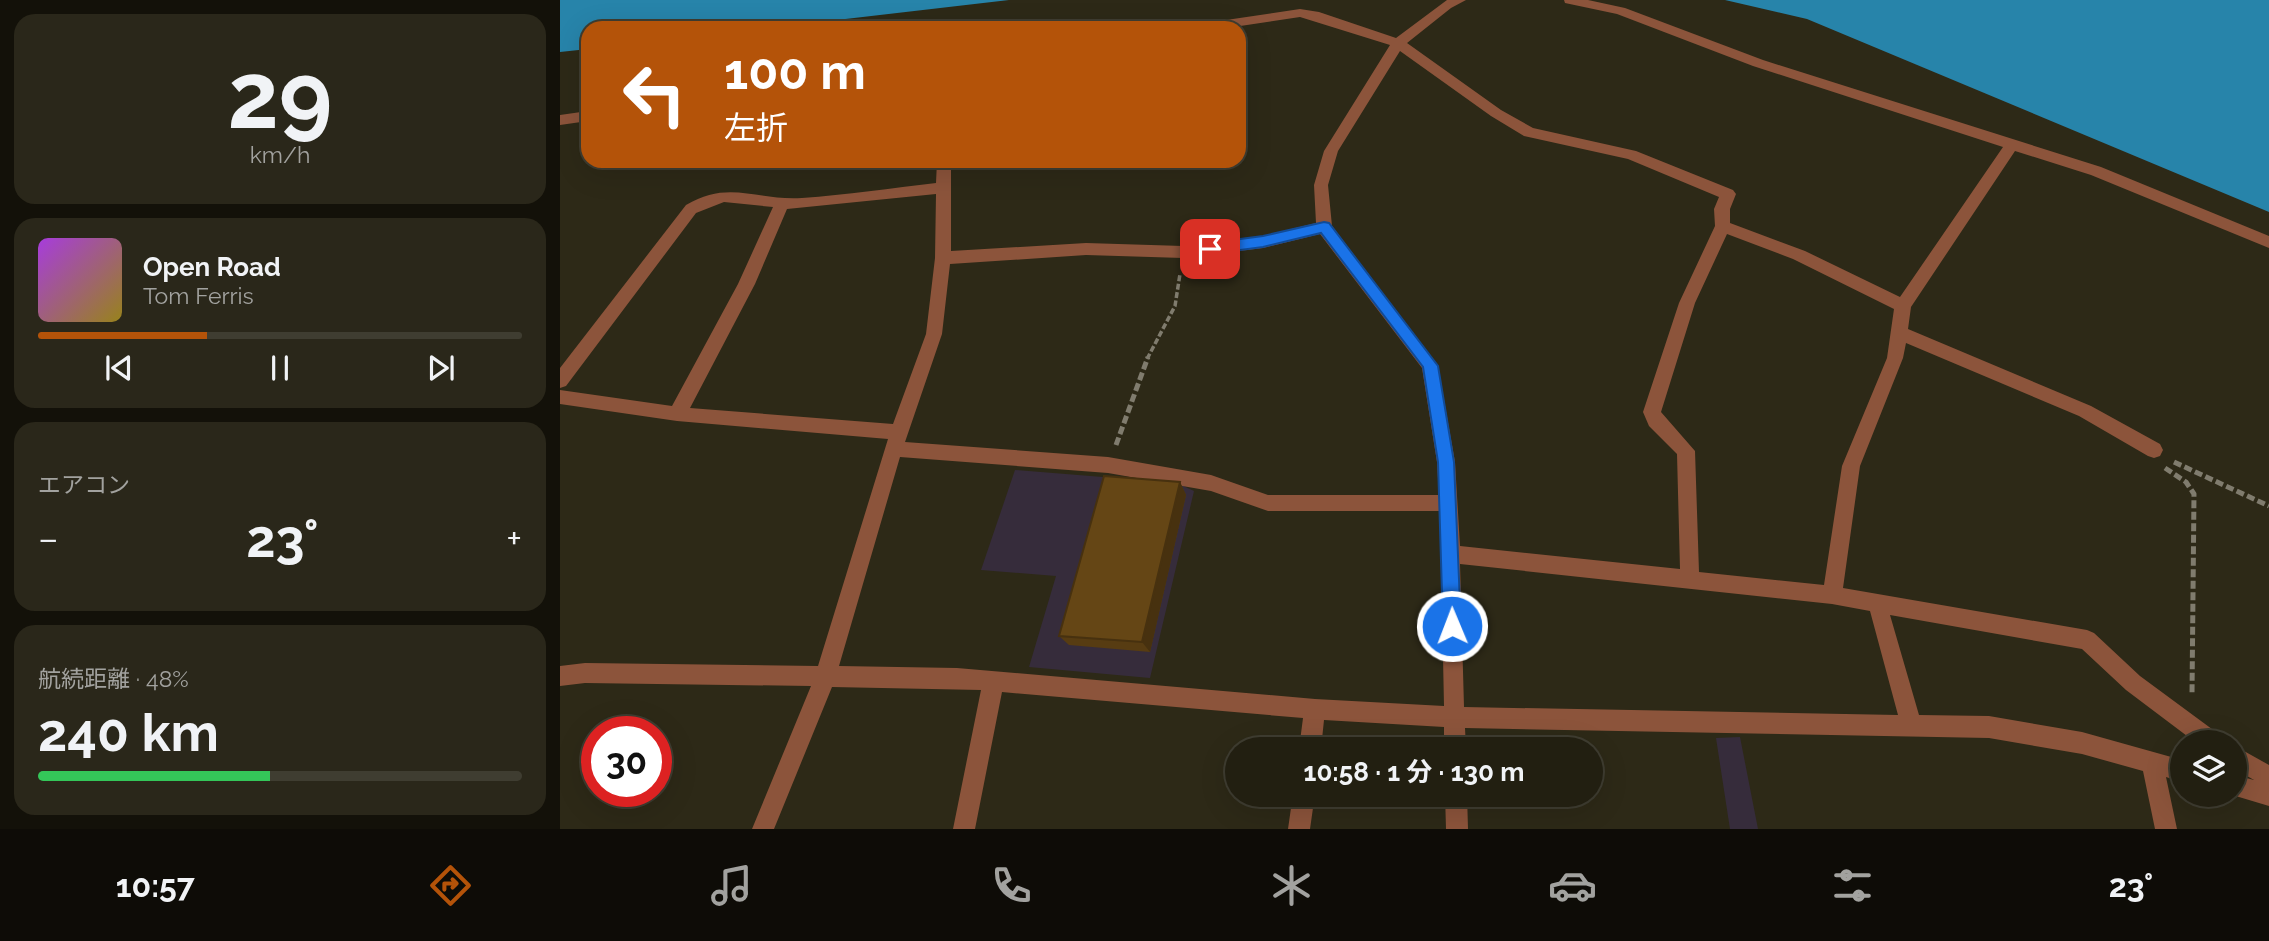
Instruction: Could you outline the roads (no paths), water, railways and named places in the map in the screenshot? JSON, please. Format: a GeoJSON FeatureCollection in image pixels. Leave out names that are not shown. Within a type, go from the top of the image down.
{"type":"FeatureCollection","features":[{"type":"Feature","properties":{"kind":"street"},"geometry":{"type":"LineString","coordinates":[[1455,737],[1449,503],[1446,462],[1430,366],[1324,227],[1321,185],[1331,150],[1398,43],[1446,5],[1461,0]]}},
{"type":"Feature","properties":{"kind":"street"},"geometry":{"type":"LineString","coordinates":[[1570,0],[1620,11],[1758,64],[2096,171],[2269,242]]}},
{"type":"Feature","properties":{"kind":"street"},"geometry":{"type":"LineString","coordinates":[[1246,21],[1300,13],[1314,15],[1349,29],[1398,43],[1496,113],[1529,132],[1631,155],[1728,194],[1722,209],[1723,226],[1687,303],[1652,412],[1655,421],[1686,451],[1690,578]]}},
{"type":"Feature","properties":{"kind":"street"},"geometry":{"type":"LineString","coordinates":[[560,120],[581,118]]}},
{"type":"Feature","properties":{"kind":"street"},"geometry":{"type":"LineString","coordinates":[[1832,594],[1851,466],[1895,358],[1903,306],[2012,145]]}},
{"type":"Feature","properties":{"kind":"street"},"geometry":{"type":"LineString","coordinates":[[763,829],[825,678],[897,440],[934,334],[943,258],[943,168]]}},
{"type":"Feature","properties":{"kind":"street"},"geometry":{"type":"LineString","coordinates":[[560,381],[691,209],[715,196],[731,195],[782,203],[942,188]]}},
{"type":"Feature","properties":{"kind":"street"},"geometry":{"type":"LineString","coordinates":[[677,414],[751,276],[782,203]]}},
{"type":"Feature","properties":{"kind":"street"},"geometry":{"type":"LineString","coordinates":[[1723,226],[1799,255],[1903,306]]}},
{"type":"Feature","properties":{"kind":"street"},"geometry":{"type":"LineString","coordinates":[[943,258],[1086,249],[1184,252],[1263,242],[1324,227]]}},
{"type":"Feature","properties":{"kind":"street"},"geometry":{"type":"LineString","coordinates":[[1898,332],[2085,411],[2154,450]]}},
{"type":"Feature","properties":{"kind":"street"},"geometry":{"type":"LineString","coordinates":[[560,397],[677,414],[1108,465],[1211,483],[1268,503],[1449,503]]}},
{"type":"Feature","properties":{"kind":"street"},"geometry":{"type":"LineString","coordinates":[[1451,554],[1832,594],[2087,640],[2133,683],[2196,730]]}},
{"type":"Feature","properties":{"kind":"street"},"geometry":{"type":"LineString","coordinates":[[1877,602],[1911,723]]}},
{"type":"Feature","properties":{"kind":"street"},"geometry":{"type":"LineString","coordinates":[[560,676],[585,673],[957,678],[1315,709],[1454,717],[1911,723],[1989,727],[2082,743],[2170,768]]}},
{"type":"Feature","properties":{"kind":"street"},"geometry":{"type":"LineString","coordinates":[[964,829],[993,683]]}},
{"type":"Feature","properties":{"kind":"street"},"geometry":{"type":"LineString","coordinates":[[1312,737],[1315,709]]}},
{"type":"Feature","properties":{"kind":"street"},"geometry":{"type":"LineString","coordinates":[[2152,763],[2166,829]]}},
{"type":"Feature","properties":{"kind":"street"},"geometry":{"type":"LineString","coordinates":[[2247,764],[2269,777]]}},
{"type":"Feature","properties":{"kind":"street"},"geometry":{"type":"LineString","coordinates":[[2247,789],[2269,795]]}},
{"type":"Feature","properties":{"kind":"street"},"geometry":{"type":"LineString","coordinates":[[1299,829],[1302,807]]}},
{"type":"Feature","properties":{"kind":"street"},"geometry":{"type":"LineString","coordinates":[[1456,807],[1457,829]]}},
{"type":"Feature","properties":{"kind":"water"},"geometry":{"type":"Polygon","coordinates":[[[560,0],[1009,0],[828,21],[581,21],[581,50],[560,52],[560,0]]]}},
{"type":"Feature","properties":{"kind":"water"},"geometry":{"type":"Polygon","coordinates":[[[1725,0],[2269,0],[2269,212],[1807,19],[1725,0]]]}}]}
